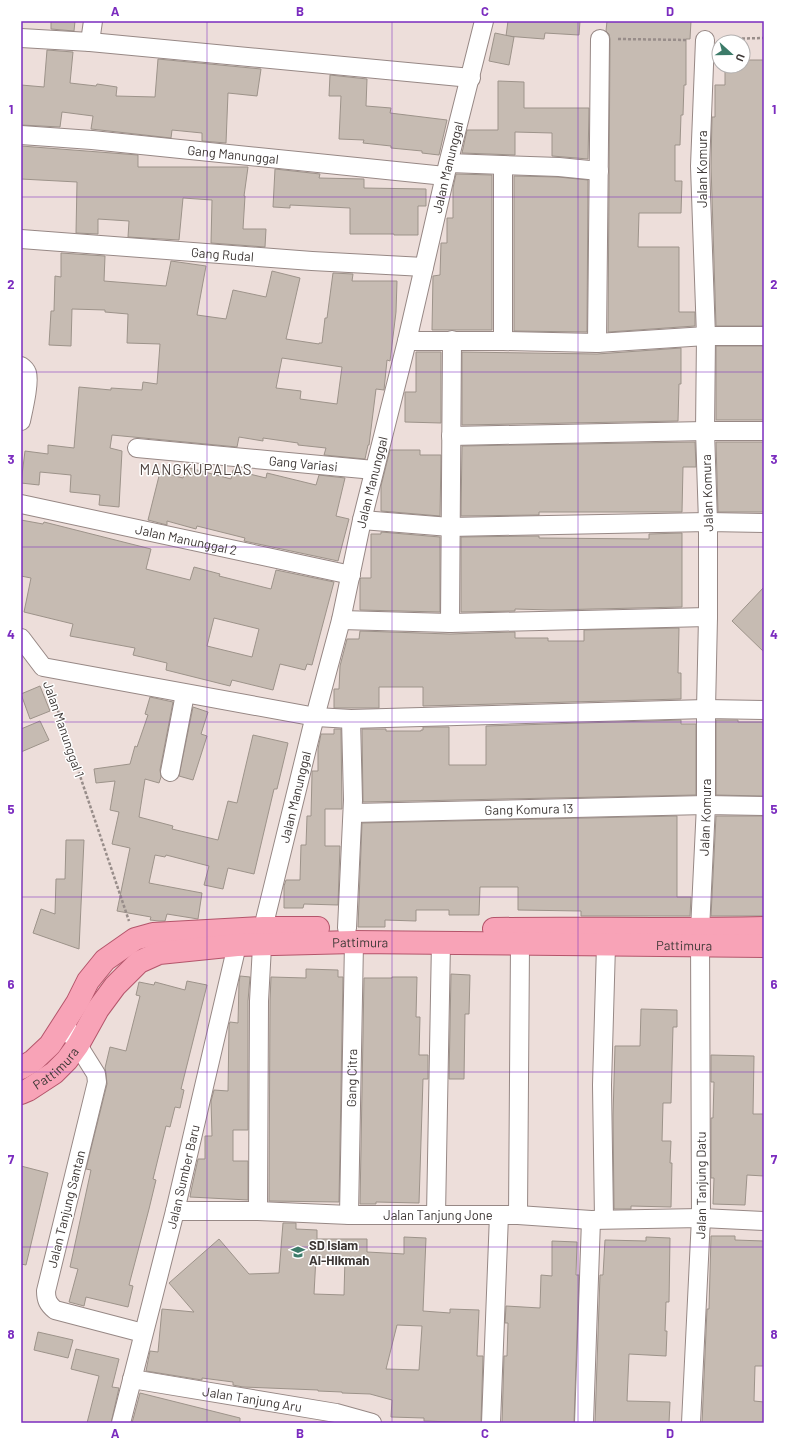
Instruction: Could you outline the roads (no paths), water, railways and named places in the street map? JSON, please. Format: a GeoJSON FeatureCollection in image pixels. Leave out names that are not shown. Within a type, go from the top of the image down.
{"type":"FeatureCollection","features":[{"type":"Feature","properties":{"kind":"main road","name":"Pattimura"},"geometry":{"type":"LineString","coordinates":[[21,1068],[33,1061],[50,1045],[88,981],[105,960],[135,939],[152,934],[237,937],[351,935],[441,929],[606,928],[764,946]]}},
{"type":"Feature","properties":{"kind":"main road","name":"Pattimura"},"geometry":{"type":"LineString","coordinates":[[351,935],[441,942],[606,945],[700,938],[764,928]]}},
{"type":"Feature","properties":{"kind":"main road","name":"Pattimura"},"geometry":{"type":"LineString","coordinates":[[21,1093],[54,1073],[67,1060],[78,1045],[98,1009],[116,986],[139,962],[159,953],[237,937]]}},
{"type":"Feature","properties":{"kind":"street"},"geometry":{"type":"LineString","coordinates":[[90,42],[93,21]]}},
{"type":"Feature","properties":{"kind":"street","name":"Jalan Manunggal"},"geometry":{"type":"LineString","coordinates":[[258,1211],[259,1001],[262,936],[312,728],[341,620],[362,520],[407,341],[447,169],[484,21]]}},
{"type":"Feature","properties":{"kind":"street"},"geometry":{"type":"LineString","coordinates":[[21,38],[90,42],[470,78]]}},
{"type":"Feature","properties":{"kind":"street"},"geometry":{"type":"LineString","coordinates":[[597,343],[600,39]]}},
{"type":"Feature","properties":{"kind":"street","name":"Jalan Komura"},"geometry":{"type":"LineString","coordinates":[[700,938],[706,805],[708,617],[708,522],[705,431],[706,336],[700,166],[705,40]]}},
{"type":"Feature","properties":{"kind":"street","name":"Gang Manunggal"},"geometry":{"type":"LineString","coordinates":[[21,135],[447,169],[503,166],[559,167],[599,171]]}},
{"type":"Feature","properties":{"kind":"street"},"geometry":{"type":"LineString","coordinates":[[503,166],[503,341]]}},
{"type":"Feature","properties":{"kind":"street","name":"Gang Rudal"},"geometry":{"type":"LineString","coordinates":[[21,239],[312,261],[424,267]]}},
{"type":"Feature","properties":{"kind":"street"},"geometry":{"type":"LineString","coordinates":[[407,341],[452,340],[597,343],[706,336],[764,336]]}},
{"type":"Feature","properties":{"kind":"street"},"geometry":{"type":"LineString","coordinates":[[450,623],[452,340]]}},
{"type":"Feature","properties":{"kind":"street"},"geometry":{"type":"LineString","coordinates":[[21,366],[27,373],[28,381],[21,421]]}},
{"type":"Feature","properties":{"kind":"street"},"geometry":{"type":"LineString","coordinates":[[451,436],[764,431]]}},
{"type":"Feature","properties":{"kind":"street","name":"Gang Variasi"},"geometry":{"type":"LineString","coordinates":[[137,448],[374,470]]}},
{"type":"Feature","properties":{"kind":"street","name":"Jalan Manunggal 2"},"geometry":{"type":"LineString","coordinates":[[21,504],[351,575]]}},
{"type":"Feature","properties":{"kind":"street"},"geometry":{"type":"LineString","coordinates":[[362,520],[450,527],[708,522],[764,523]]}},
{"type":"Feature","properties":{"kind":"street"},"geometry":{"type":"LineString","coordinates":[[341,620],[450,623],[708,617]]}},
{"type":"Feature","properties":{"kind":"street","name":"Jalan Manunggal 1"},"geometry":{"type":"LineString","coordinates":[[21,638],[43,667],[316,717],[351,719],[706,709],[764,710]]}},
{"type":"Feature","properties":{"kind":"street"},"geometry":{"type":"LineString","coordinates":[[170,772],[185,694]]}},
{"type":"Feature","properties":{"kind":"street","name":"Gang Citra"},"geometry":{"type":"LineString","coordinates":[[349,1215],[353,813],[351,719]]}},
{"type":"Feature","properties":{"kind":"street","name":"Gang Komura 13"},"geometry":{"type":"LineString","coordinates":[[353,813],[706,805],[764,806]]}},
{"type":"Feature","properties":{"kind":"street","name":"Jalan Sumber Baru"},"geometry":{"type":"LineString","coordinates":[[121,1423],[175,1211],[237,937]]}},
{"type":"Feature","properties":{"kind":"street","name":"Jalan Tanjung Datu"},"geometry":{"type":"LineString","coordinates":[[691,1423],[701,1218],[700,938]]}},
{"type":"Feature","properties":{"kind":"street"},"geometry":{"type":"LineString","coordinates":[[436,1215],[441,942]]}},
{"type":"Feature","properties":{"kind":"street"},"geometry":{"type":"LineString","coordinates":[[518,1215],[520,944]]}},
{"type":"Feature","properties":{"kind":"street"},"geometry":{"type":"LineString","coordinates":[[584,1423],[597,1219],[606,945]]}},
{"type":"Feature","properties":{"kind":"street","name":"Jalan Tanjung Santan"},"geometry":{"type":"LineString","coordinates":[[64,1023],[96,1074],[97,1082],[48,1283],[46,1298],[48,1304],[55,1310],[143,1333]]}},
{"type":"Feature","properties":{"kind":"street","name":"Jalan Tanjung Jone"},"geometry":{"type":"LineString","coordinates":[[175,1211],[258,1211],[349,1215],[518,1215],[597,1219],[701,1218],[764,1221]]}},
{"type":"Feature","properties":{"kind":"street"},"geometry":{"type":"LineString","coordinates":[[491,1423],[499,1215]]}},
{"type":"Feature","properties":{"kind":"street","name":"Jalan Tanjung Aru"},"geometry":{"type":"LineString","coordinates":[[132,1379],[336,1413],[372,1423]]}},
{"type":"Feature","properties":{"kind":"place","name":"SD Islam Al-Hikmah"},"geometry":{"type":"Point","coordinates":[298,1252]}},
{"type":"Feature","properties":{"kind":"district","name":"MANGKUPALAS"},"geometry":{"type":"Point","coordinates":[196,469]}}]}
